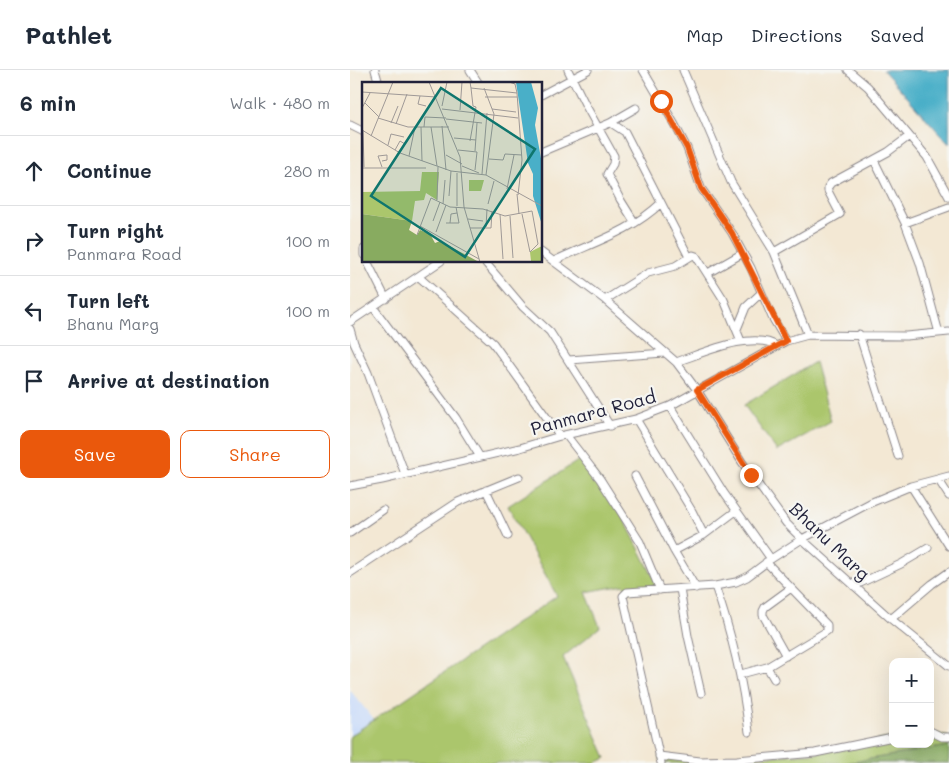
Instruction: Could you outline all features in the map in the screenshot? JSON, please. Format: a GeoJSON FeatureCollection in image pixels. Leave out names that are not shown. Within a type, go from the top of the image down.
{"type":"FeatureCollection","features":[{"type":"Feature","properties":{"kind":"street"},"geometry":{"type":"LineString","coordinates":[[375,70],[379,82]]}},
{"type":"Feature","properties":{"kind":"street"},"geometry":{"type":"LineString","coordinates":[[470,70],[478,82]]}},
{"type":"Feature","properties":{"kind":"street"},"geometry":{"type":"LineString","coordinates":[[568,70],[614,156],[613,164],[607,174],[620,200],[635,223]]}},
{"type":"Feature","properties":{"kind":"street"},"geometry":{"type":"LineString","coordinates":[[542,94],[588,70]]}},
{"type":"Feature","properties":{"kind":"street"},"geometry":{"type":"LineString","coordinates":[[643,70],[687,148],[701,188],[732,233],[786,341]]}},
{"type":"Feature","properties":{"kind":"street"},"geometry":{"type":"LineString","coordinates":[[683,70],[731,182],[774,252],[808,334]]}},
{"type":"Feature","properties":{"kind":"street"},"geometry":{"type":"LineString","coordinates":[[848,70],[868,87],[926,157],[949,197]]}},
{"type":"Feature","properties":{"kind":"street"},"geometry":{"type":"LineString","coordinates":[[542,152],[599,129],[636,108]]}},
{"type":"Feature","properties":{"kind":"street"},"geometry":{"type":"LineString","coordinates":[[611,123],[625,132],[690,257]]}},
{"type":"Feature","properties":{"kind":"street"},"geometry":{"type":"LineString","coordinates":[[774,252],[839,216],[840,211],[828,191],[831,183],[888,152],[908,137]]}},
{"type":"Feature","properties":{"kind":"street"},"geometry":{"type":"LineString","coordinates":[[874,160],[905,222],[920,263],[939,333]]}},
{"type":"Feature","properties":{"kind":"street"},"geometry":{"type":"LineString","coordinates":[[554,261],[618,233],[651,212],[661,203]]}},
{"type":"Feature","properties":{"kind":"street"},"geometry":{"type":"LineString","coordinates":[[905,222],[949,207]]}},
{"type":"Feature","properties":{"kind":"street","name":"Bhanu Marg"},"geometry":{"type":"LineString","coordinates":[[542,253],[605,300],[676,362],[697,390],[764,494],[802,539],[890,619],[949,666]]}},
{"type":"Feature","properties":{"kind":"street"},"geometry":{"type":"LineString","coordinates":[[708,273],[743,254]]}},
{"type":"Feature","properties":{"kind":"street"},"geometry":{"type":"LineString","coordinates":[[605,300],[648,274],[675,266],[693,255],[698,257],[724,300],[742,341]]}},
{"type":"Feature","properties":{"kind":"street"},"geometry":{"type":"LineString","coordinates":[[368,262],[386,299]]}},
{"type":"Feature","properties":{"kind":"street"},"geometry":{"type":"LineString","coordinates":[[350,322],[440,262]]}},
{"type":"Feature","properties":{"kind":"street"},"geometry":{"type":"LineString","coordinates":[[485,262],[523,307],[550,332],[610,426]]}},
{"type":"Feature","properties":{"kind":"street"},"geometry":{"type":"LineString","coordinates":[[418,277],[493,343],[563,436],[600,479],[640,542],[660,590]]}},
{"type":"Feature","properties":{"kind":"street"},"geometry":{"type":"LineString","coordinates":[[737,329],[746,307],[761,293]]}},
{"type":"Feature","properties":{"kind":"street"},"geometry":{"type":"LineString","coordinates":[[373,307],[456,418],[480,457]]}},
{"type":"Feature","properties":{"kind":"street"},"geometry":{"type":"LineString","coordinates":[[350,329],[354,343],[368,372],[405,474]]}},
{"type":"Feature","properties":{"kind":"street","name":"Panmara Road"},"geometry":{"type":"LineString","coordinates":[[350,486],[636,419],[670,406],[786,341],[808,334],[906,336],[949,332]]}},
{"type":"Feature","properties":{"kind":"street"},"geometry":{"type":"LineString","coordinates":[[859,334],[898,456]]}},
{"type":"Feature","properties":{"kind":"street"},"geometry":{"type":"LineString","coordinates":[[676,362],[742,341],[755,340],[772,343],[777,346]]}},
{"type":"Feature","properties":{"kind":"street"},"geometry":{"type":"LineString","coordinates":[[569,360],[664,353]]}},
{"type":"Feature","properties":{"kind":"street"},"geometry":{"type":"LineString","coordinates":[[670,406],[769,560],[828,628],[766,667],[741,674]]}},
{"type":"Feature","properties":{"kind":"street"},"geometry":{"type":"LineString","coordinates":[[636,419],[692,511],[704,535]]}},
{"type":"Feature","properties":{"kind":"street"},"geometry":{"type":"LineString","coordinates":[[634,476],[696,588]]}},
{"type":"Feature","properties":{"kind":"street"},"geometry":{"type":"LineString","coordinates":[[889,738],[816,753],[737,760],[660,759],[623,596],[627,592],[696,588],[736,582],[747,577],[802,539],[870,503],[911,486],[949,476]]}},
{"type":"Feature","properties":{"kind":"street"},"geometry":{"type":"LineString","coordinates":[[350,573],[458,502],[519,477]]}},
{"type":"Feature","properties":{"kind":"street"},"geometry":{"type":"LineString","coordinates":[[938,479],[949,496]]}},
{"type":"Feature","properties":{"kind":"street"},"geometry":{"type":"LineString","coordinates":[[911,486],[949,546]]}},
{"type":"Feature","properties":{"kind":"street"},"geometry":{"type":"LineString","coordinates":[[486,490],[508,536]]}},
{"type":"Feature","properties":{"kind":"street"},"geometry":{"type":"LineString","coordinates":[[350,533],[383,510]]}},
{"type":"Feature","properties":{"kind":"street"},"geometry":{"type":"LineString","coordinates":[[674,551],[704,535],[736,511]]}},
{"type":"Feature","properties":{"kind":"street"},"geometry":{"type":"LineString","coordinates":[[854,586],[901,564],[928,548]]}},
{"type":"Feature","properties":{"kind":"street"},"geometry":{"type":"LineString","coordinates":[[890,619],[949,572]]}},
{"type":"Feature","properties":{"kind":"street"},"geometry":{"type":"LineString","coordinates":[[716,586],[729,624],[741,674],[749,732]]}},
{"type":"Feature","properties":{"kind":"street"},"geometry":{"type":"LineString","coordinates":[[786,656],[763,615],[763,611],[765,607],[792,588]]}},
{"type":"Feature","properties":{"kind":"street"},"geometry":{"type":"LineString","coordinates":[[680,589],[701,693]]}},
{"type":"Feature","properties":{"kind":"street"},"geometry":{"type":"LineString","coordinates":[[766,667],[774,679]]}},
{"type":"Feature","properties":{"kind":"street"},"geometry":{"type":"LineString","coordinates":[[934,733],[942,737],[949,737]]}},
{"type":"Feature","properties":{"kind":"shaded area"},"geometry":{"type":"Polygon","coordinates":[[[350,690],[374,720],[350,736],[350,690]]]}},
{"type":"Feature","properties":{"kind":"green space"},"geometry":{"type":"Polygon","coordinates":[[[815,362],[831,421],[777,451],[744,405],[815,362]]]}},
{"type":"Feature","properties":{"kind":"green space"},"geometry":{"type":"Polygon","coordinates":[[[584,457],[617,505],[660,590],[627,592],[624,585],[586,592],[600,627],[563,657],[606,758],[595,763],[350,763],[350,736],[557,596],[508,506],[584,457]]]}},
{"type":"Feature","properties":{"kind":"green space"},"geometry":{"type":"Polygon","coordinates":[[[934,732],[949,737],[949,746],[846,763],[661,763],[659,756],[700,761],[815,753],[889,738],[889,748],[934,748],[934,732]]]}},
{"type":"Feature","properties":{"kind":"green space"},"geometry":{"type":"Polygon","coordinates":[[[949,746],[949,763],[846,763],[949,746]]]}},
{"type":"Feature","properties":{"kind":"water"},"geometry":{"type":"Polygon","coordinates":[[[883,70],[949,70],[949,144],[883,70]]]}},
{"type":"Feature","properties":{"kind":"route"},"geometry":{"type":"LineString","coordinates":[[661,101],[687,148],[701,188],[732,233],[786,341],[697,390],[751,475]]}}]}
